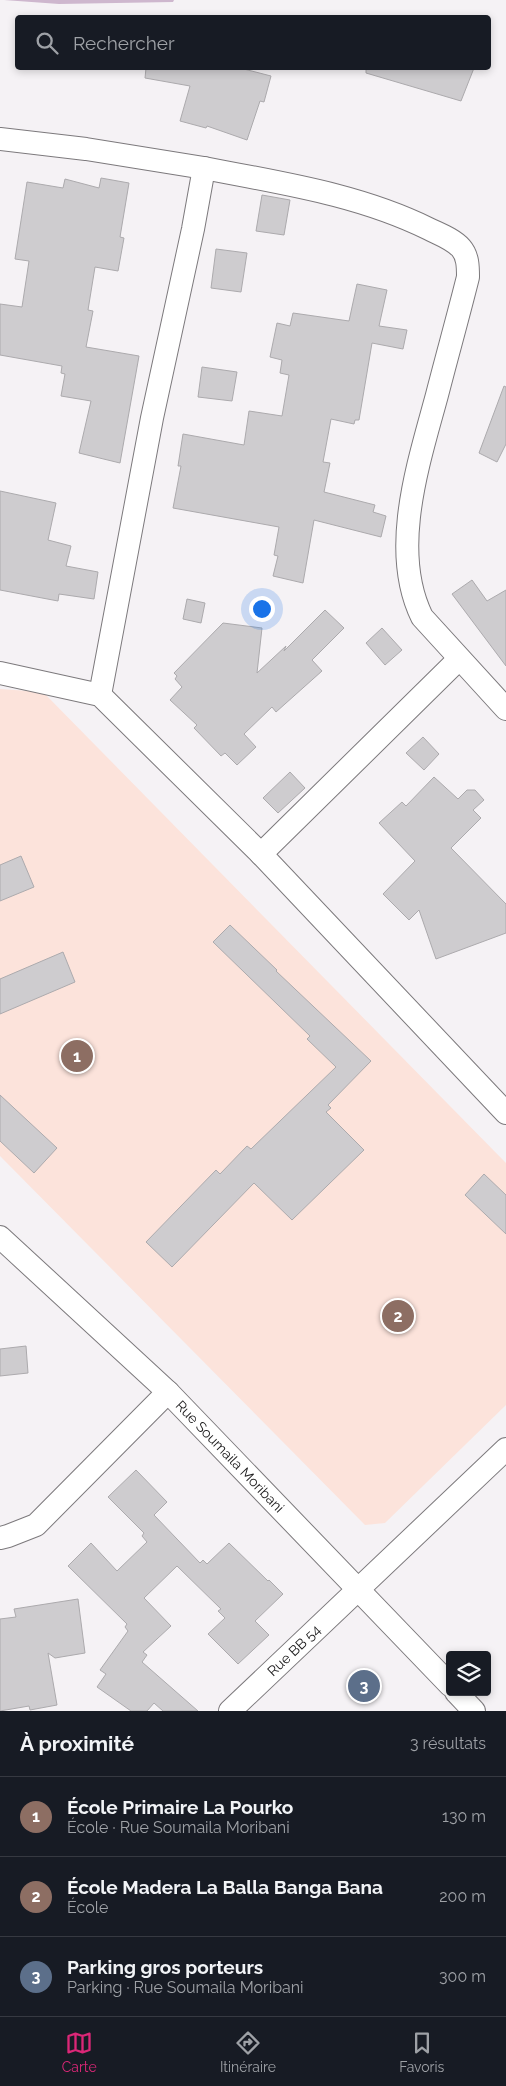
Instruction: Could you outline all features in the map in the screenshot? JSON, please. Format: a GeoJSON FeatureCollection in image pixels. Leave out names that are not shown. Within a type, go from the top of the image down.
{"type":"FeatureCollection","features":[{"type":"Feature","properties":{"kind":"street"},"geometry":{"type":"LineString","coordinates":[[0,138],[86,149],[204,168],[357,200],[422,226],[455,242],[463,250],[468,264],[468,277],[417,472],[410,518],[408,576],[415,604],[422,617],[506,709]]}},
{"type":"Feature","properties":{"kind":"street"},"geometry":{"type":"LineString","coordinates":[[100,695],[152,418],[194,229],[204,168]]}},
{"type":"Feature","properties":{"kind":"street"},"geometry":{"type":"LineString","coordinates":[[261,854],[459,659]]}},
{"type":"Feature","properties":{"kind":"street"},"geometry":{"type":"LineString","coordinates":[[0,673],[100,695],[261,854],[506,1113]]}},
{"type":"Feature","properties":{"kind":"street","name":"Rue Soumaila Moribani"},"geometry":{"type":"LineString","coordinates":[[0,1237],[10,1258],[168,1392],[446,1681]]}},
{"type":"Feature","properties":{"kind":"street"},"geometry":{"type":"LineString","coordinates":[[0,1538],[36,1525],[168,1392]]}},
{"type":"Feature","properties":{"kind":"street","name":"Rue BB 54"},"geometry":{"type":"LineString","coordinates":[[230,1711],[506,1448]]}},
{"type":"Feature","properties":{"kind":"street"},"geometry":{"type":"LineString","coordinates":[[460,1696],[474,1711]]}},
{"type":"Feature","properties":{"kind":"shaded area"},"geometry":{"type":"Polygon","coordinates":[[[4,0],[174,0],[173,2],[59,4],[4,0]]]}},
{"type":"Feature","properties":{"kind":"shaded area"},"geometry":{"type":"Polygon","coordinates":[[[0,689],[43,692],[506,1163],[506,1405],[385,1523],[365,1525],[0,1156],[0,689]]]}},
{"type":"Feature","properties":{"kind":"building"},"geometry":{"type":"Polygon","coordinates":[[[146,70],[248,70],[271,76],[264,102],[260,101],[247,140],[207,126],[206,128],[180,121],[190,86],[145,78],[146,70]]]}},
{"type":"Feature","properties":{"kind":"building"},"geometry":{"type":"Polygon","coordinates":[[[366,70],[473,70],[461,101],[366,73],[366,70]]]}},
{"type":"Feature","properties":{"kind":"building"},"geometry":{"type":"Polygon","coordinates":[[[101,178],[129,183],[120,237],[124,238],[118,271],[95,267],[88,310],[93,311],[86,347],[139,356],[120,463],[79,453],[91,401],[61,396],[65,374],[61,373],[62,366],[0,355],[0,304],[22,307],[29,261],[15,259],[27,182],[63,188],[65,179],[99,188],[101,178]]]}},
{"type":"Feature","properties":{"kind":"building"},"geometry":{"type":"Polygon","coordinates":[[[262,195],[290,200],[284,235],[256,231],[262,195]]]}},
{"type":"Feature","properties":{"kind":"building"},"geometry":{"type":"Polygon","coordinates":[[[216,249],[247,253],[241,292],[211,288],[216,249]]]}},
{"type":"Feature","properties":{"kind":"building"},"geometry":{"type":"Polygon","coordinates":[[[357,284],[387,290],[379,326],[407,330],[403,349],[372,343],[359,420],[355,420],[354,424],[331,419],[323,462],[330,463],[324,492],[375,505],[373,512],[386,516],[381,537],[314,520],[303,583],[273,576],[278,556],[274,555],[279,527],[173,508],[181,466],[178,466],[183,434],[244,445],[249,411],[282,416],[289,375],[280,373],[282,360],[270,357],[277,323],[290,326],[293,313],[349,321],[357,284]]]}},
{"type":"Feature","properties":{"kind":"building"},"geometry":{"type":"Polygon","coordinates":[[[202,367],[237,372],[232,401],[198,397],[202,367]]]}},
{"type":"Feature","properties":{"kind":"building"},"geometry":{"type":"Polygon","coordinates":[[[504,386],[506,387],[506,444],[497,462],[479,453],[504,386]]]}},
{"type":"Feature","properties":{"kind":"building"},"geometry":{"type":"Polygon","coordinates":[[[0,491],[56,503],[48,540],[71,546],[66,566],[98,572],[94,599],[59,594],[58,601],[0,590],[0,491]]]}},
{"type":"Feature","properties":{"kind":"building"},"geometry":{"type":"Polygon","coordinates":[[[472,580],[487,601],[506,590],[506,666],[452,594],[472,580]]]}},
{"type":"Feature","properties":{"kind":"building"},"geometry":{"type":"Polygon","coordinates":[[[187,599],[205,603],[201,623],[183,619],[187,599]]]}},
{"type":"Feature","properties":{"kind":"building"},"geometry":{"type":"Polygon","coordinates":[[[325,610],[344,628],[312,660],[322,671],[276,712],[272,707],[244,734],[256,747],[237,765],[225,753],[221,756],[194,728],[197,725],[170,700],[182,687],[175,679],[177,676],[174,673],[223,623],[262,628],[257,673],[286,646],[284,651],[325,610]]]}},
{"type":"Feature","properties":{"kind":"building"},"geometry":{"type":"Polygon","coordinates":[[[382,628],[402,650],[385,665],[366,643],[382,628]]]}},
{"type":"Feature","properties":{"kind":"building"},"geometry":{"type":"Polygon","coordinates":[[[423,737],[439,754],[424,770],[406,753],[423,737]]]}},
{"type":"Feature","properties":{"kind":"building"},"geometry":{"type":"Polygon","coordinates":[[[290,772],[305,788],[278,813],[263,798],[290,772]]]}},
{"type":"Feature","properties":{"kind":"building"},"geometry":{"type":"Polygon","coordinates":[[[434,777],[458,799],[467,790],[475,790],[484,800],[473,810],[481,818],[451,848],[506,904],[506,933],[436,959],[419,910],[409,920],[383,894],[415,861],[379,823],[402,802],[406,806],[434,777]]]}},
{"type":"Feature","properties":{"kind":"building"},"geometry":{"type":"Polygon","coordinates":[[[21,856],[34,887],[0,901],[0,865],[21,856]]]}},
{"type":"Feature","properties":{"kind":"building"},"geometry":{"type":"Polygon","coordinates":[[[230,925],[371,1061],[328,1105],[331,1108],[326,1112],[364,1150],[292,1220],[254,1183],[172,1267],[146,1242],[216,1170],[220,1174],[247,1146],[251,1149],[336,1067],[307,1039],[310,1036],[213,942],[230,925]]]}},
{"type":"Feature","properties":{"kind":"building"},"geometry":{"type":"Polygon","coordinates":[[[63,952],[75,982],[0,1014],[0,979],[63,952]]]}},
{"type":"Feature","properties":{"kind":"building"},"geometry":{"type":"Polygon","coordinates":[[[0,1095],[57,1148],[34,1173],[0,1141],[0,1095]]]}},
{"type":"Feature","properties":{"kind":"building"},"geometry":{"type":"Polygon","coordinates":[[[484,1174],[506,1195],[506,1234],[465,1195],[484,1174]]]}},
{"type":"Feature","properties":{"kind":"building"},"geometry":{"type":"Polygon","coordinates":[[[26,1346],[28,1373],[0,1376],[0,1349],[26,1346]]]}},
{"type":"Feature","properties":{"kind":"building"},"geometry":{"type":"Polygon","coordinates":[[[136,1470],[167,1502],[154,1515],[200,1563],[203,1560],[207,1564],[229,1543],[283,1594],[255,1621],[269,1635],[238,1664],[208,1634],[225,1618],[218,1611],[221,1609],[177,1566],[144,1598],[171,1626],[143,1652],[147,1655],[142,1662],[198,1711],[163,1711],[154,1703],[147,1711],[131,1711],[97,1687],[106,1674],[100,1670],[128,1631],[125,1627],[127,1624],[68,1566],[91,1543],[117,1571],[147,1542],[142,1536],[144,1533],[108,1497],[136,1470]]]}},
{"type":"Feature","properties":{"kind":"building"},"geometry":{"type":"Polygon","coordinates":[[[78,1599],[85,1653],[55,1658],[48,1653],[57,1705],[30,1710],[29,1706],[0,1711],[0,1619],[16,1617],[14,1609],[78,1599]]]}},
{"type":"Feature","properties":{"kind":"place","name":"École Primaire La Pourko"},"geometry":{"type":"Point","coordinates":[77,1056]}},
{"type":"Feature","properties":{"kind":"place","name":"École Madera La Balla Banga Bana"},"geometry":{"type":"Point","coordinates":[398,1316]}},
{"type":"Feature","properties":{"kind":"place","name":"Parking gros porteurs"},"geometry":{"type":"Point","coordinates":[364,1686]}}]}
